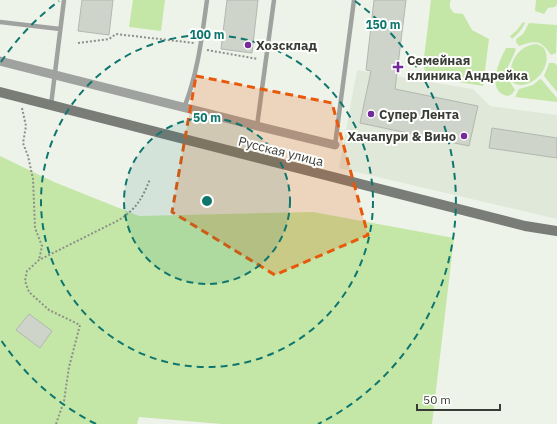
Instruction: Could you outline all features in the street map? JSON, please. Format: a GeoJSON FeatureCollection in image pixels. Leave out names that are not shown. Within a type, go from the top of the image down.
{"type":"FeatureCollection","features":[{"type":"Feature","properties":{"kind":"street"},"geometry":{"type":"LineString","coordinates":[[0,61],[184,108],[336,144]]}},
{"type":"Feature","properties":{"kind":"street","name":"Русская улица"},"geometry":{"type":"LineString","coordinates":[[0,92],[517,224],[557,231]]}},
{"type":"Feature","properties":{"kind":"lane"},"geometry":{"type":"LineString","coordinates":[[51,105],[64,0]]}},
{"type":"Feature","properties":{"kind":"lane"},"geometry":{"type":"LineString","coordinates":[[184,108],[191,89],[201,46],[207,0]]}},
{"type":"Feature","properties":{"kind":"lane"},"geometry":{"type":"LineString","coordinates":[[257,126],[274,0]]}},
{"type":"Feature","properties":{"kind":"lane"},"geometry":{"type":"LineString","coordinates":[[336,144],[354,0]]}},
{"type":"Feature","properties":{"kind":"lane"},"geometry":{"type":"LineString","coordinates":[[0,22],[60,30]]}},
{"type":"Feature","properties":{"kind":"path"},"geometry":{"type":"LineString","coordinates":[[78,43],[109,39],[116,34],[201,46],[251,57]]}},
{"type":"Feature","properties":{"kind":"path"},"geometry":{"type":"LineString","coordinates":[[20,98],[26,126],[23,143],[28,156],[33,179],[35,228],[42,246],[39,260]]}},
{"type":"Feature","properties":{"kind":"path"},"geometry":{"type":"LineString","coordinates":[[56,424],[64,401],[69,367],[80,325],[49,310],[29,292],[25,281],[27,272],[39,260],[130,213],[143,197],[150,179]]}},
{"type":"Feature","properties":{"kind":"highlighted area"},"geometry":{"type":"Polygon","coordinates":[[[196,76],[332,103],[368,235],[275,275],[172,212],[196,76]]]}},
{"type":"Feature","properties":{"kind":"shaded area"},"geometry":{"type":"Polygon","coordinates":[[[357,70],[473,89],[490,106],[557,115],[557,219],[339,168],[357,70]]]}},
{"type":"Feature","properties":{"kind":"green space"},"geometry":{"type":"Polygon","coordinates":[[[133,0],[165,0],[161,31],[129,27],[133,0]]]}},
{"type":"Feature","properties":{"kind":"green space"},"geometry":{"type":"Polygon","coordinates":[[[431,0],[451,0],[450,8],[454,13],[463,14],[472,30],[489,39],[483,86],[428,77],[423,66],[431,0]]]}},
{"type":"Feature","properties":{"kind":"green space"},"geometry":{"type":"Polygon","coordinates":[[[536,0],[557,0],[557,4],[555,7],[548,8],[544,14],[535,11],[536,0]]]}},
{"type":"Feature","properties":{"kind":"green space"},"geometry":{"type":"Polygon","coordinates":[[[523,22],[525,23],[522,28],[512,39],[510,36],[523,22]]]}},
{"type":"Feature","properties":{"kind":"green space"},"geometry":{"type":"Polygon","coordinates":[[[529,23],[557,25],[556,53],[551,55],[544,46],[534,42],[519,46],[516,39],[523,34],[529,23]]]}},
{"type":"Feature","properties":{"kind":"green space"},"geometry":{"type":"Polygon","coordinates":[[[537,44],[543,47],[546,54],[544,68],[540,75],[528,84],[520,85],[513,83],[511,70],[512,63],[515,58],[524,48],[537,44]]]}},
{"type":"Feature","properties":{"kind":"green space"},"geometry":{"type":"Polygon","coordinates":[[[506,48],[516,49],[507,70],[508,77],[515,90],[508,96],[501,93],[497,89],[495,82],[497,68],[506,48]]]}},
{"type":"Feature","properties":{"kind":"green space"},"geometry":{"type":"Polygon","coordinates":[[[549,63],[555,63],[557,66],[557,92],[544,76],[549,63]]]}},
{"type":"Feature","properties":{"kind":"green space"},"geometry":{"type":"Polygon","coordinates":[[[540,79],[557,98],[557,102],[515,97],[519,89],[533,85],[540,79]]]}},
{"type":"Feature","properties":{"kind":"green space"},"geometry":{"type":"Polygon","coordinates":[[[0,156],[54,182],[139,216],[313,212],[454,238],[432,424],[222,424],[139,417],[137,424],[0,424],[0,156]]]}},
{"type":"Feature","properties":{"kind":"building"},"geometry":{"type":"Polygon","coordinates":[[[82,0],[113,0],[109,35],[78,31],[82,0]]]}},
{"type":"Feature","properties":{"kind":"building"},"geometry":{"type":"Polygon","coordinates":[[[227,0],[258,0],[252,53],[221,49],[227,0]]]}},
{"type":"Feature","properties":{"kind":"building"},"geometry":{"type":"Polygon","coordinates":[[[374,0],[406,0],[395,89],[478,106],[469,146],[360,123],[371,71],[366,70],[374,0]]]}},
{"type":"Feature","properties":{"kind":"building"},"geometry":{"type":"Polygon","coordinates":[[[492,128],[557,138],[557,158],[489,148],[492,128]]]}},
{"type":"Feature","properties":{"kind":"building"},"geometry":{"type":"Polygon","coordinates":[[[29,314],[52,331],[40,348],[16,330],[29,314]]]}},
{"type":"Feature","properties":{"kind":"place","name":"Хозсклад"},"geometry":{"type":"Point","coordinates":[248,45]}},
{"type":"Feature","properties":{"kind":"place","name":"Семейная клиника Андрейка"},"geometry":{"type":"Point","coordinates":[398,67]}},
{"type":"Feature","properties":{"kind":"place","name":"Супер Лента"},"geometry":{"type":"Point","coordinates":[371,114]}},
{"type":"Feature","properties":{"kind":"place","name":"Хачапури & Вино"},"geometry":{"type":"Point","coordinates":[464,136]}}]}
